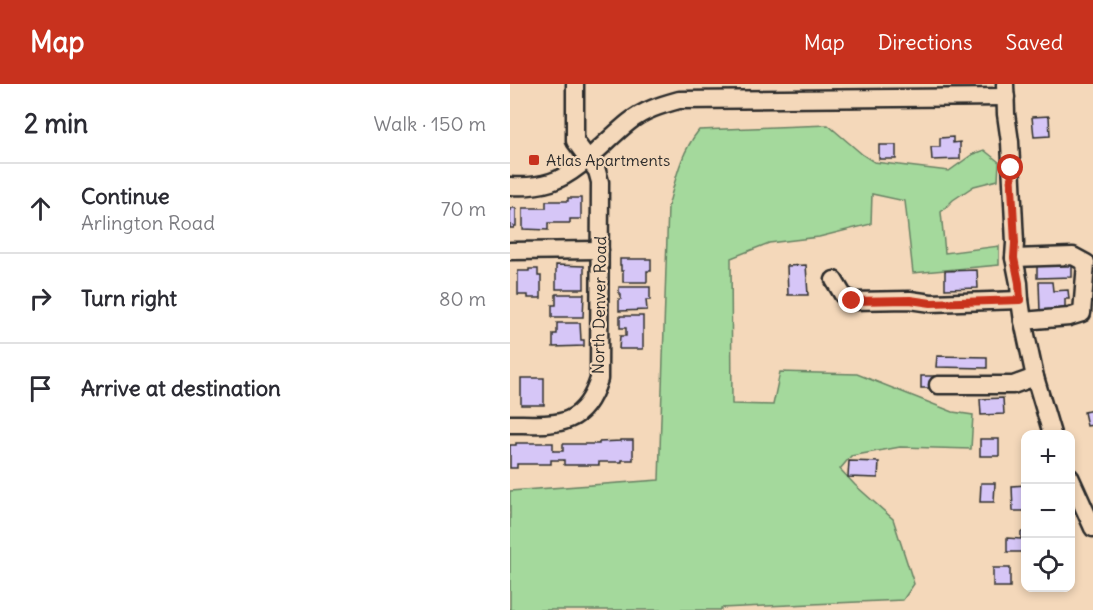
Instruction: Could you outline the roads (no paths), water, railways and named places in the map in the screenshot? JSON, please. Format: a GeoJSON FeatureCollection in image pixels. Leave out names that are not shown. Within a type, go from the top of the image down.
{"type":"FeatureCollection","features":[{"type":"Feature","properties":{"kind":"street","name":"North Denver Road"},"geometry":{"type":"LineString","coordinates":[[510,424],[551,424],[571,420],[594,396],[599,380],[600,182],[597,171],[575,141],[575,84]]}},
{"type":"Feature","properties":{"kind":"street"},"geometry":{"type":"LineString","coordinates":[[510,186],[529,187],[553,182],[568,174],[630,121],[653,107],[679,100],[1005,90],[1010,142],[1014,258],[1023,321],[1035,377],[1051,430]]}},
{"type":"Feature","properties":{"kind":"street"},"geometry":{"type":"LineString","coordinates":[[510,251],[600,250]]}},
{"type":"Feature","properties":{"kind":"street"},"geometry":{"type":"LineString","coordinates":[[1014,258],[1073,256],[1086,263],[1082,313],[1069,317],[1023,321]]}},
{"type":"Feature","properties":{"kind":"street"},"geometry":{"type":"LineString","coordinates":[[834,280],[843,295],[852,301],[910,300],[931,303],[1020,300]]}},
{"type":"Feature","properties":{"kind":"street"},"geometry":{"type":"LineString","coordinates":[[938,385],[1013,385],[1035,377]]}},
{"type":"Feature","properties":{"kind":"street"},"geometry":{"type":"LineString","coordinates":[[1074,484],[1093,528]]}},
{"type":"Feature","properties":{"kind":"place","name":"Atlas Apartments"},"geometry":{"type":"Point","coordinates":[534,160]}}]}
